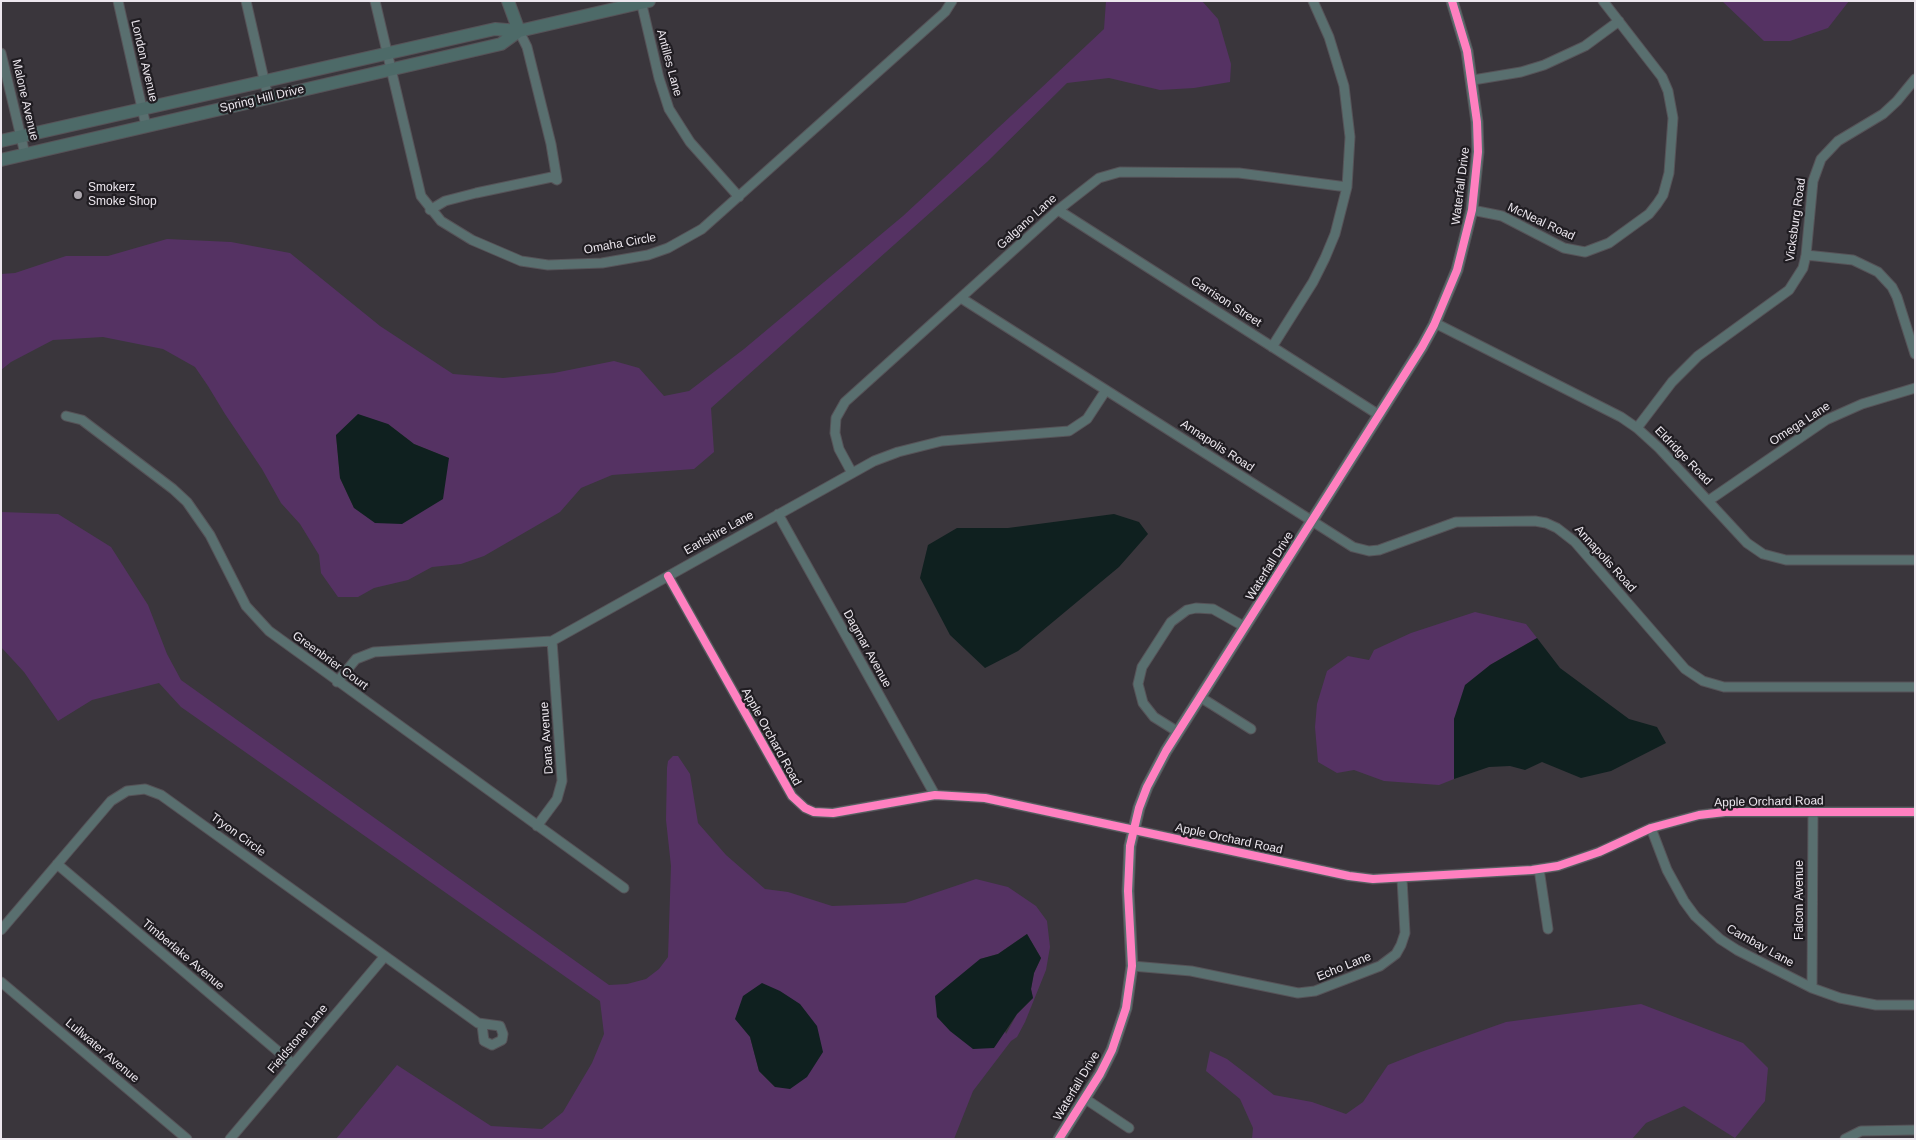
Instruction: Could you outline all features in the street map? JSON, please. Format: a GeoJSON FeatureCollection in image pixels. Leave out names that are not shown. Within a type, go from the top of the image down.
{"type":"FeatureCollection","features":[{"type":"Feature","properties":{"kind":"main road"},"geometry":{"type":"LineString","coordinates":[[508,1],[519,31]]}},
{"type":"Feature","properties":{"kind":"main road","name":"Spring Hill Drive"},"geometry":{"type":"LineString","coordinates":[[1,141],[495,29],[519,31],[644,2]]}},
{"type":"Feature","properties":{"kind":"main road","name":"Spring Hill Drive"},"geometry":{"type":"LineString","coordinates":[[1,160],[501,44],[519,31]]}},
{"type":"Feature","properties":{"kind":"street","name":"London Avenue"},"geometry":{"type":"LineString","coordinates":[[118,1],[146,126]]}},
{"type":"Feature","properties":{"kind":"street"},"geometry":{"type":"LineString","coordinates":[[246,1],[268,97]]}},
{"type":"Feature","properties":{"kind":"street","name":"Omaha Circle"},"geometry":{"type":"LineString","coordinates":[[375,1],[416,183],[421,196],[430,210],[441,221],[498,253],[535,263],[577,264],[602,263],[648,255],[668,248],[702,229],[945,12],[952,1]]}},
{"type":"Feature","properties":{"kind":"street"},"geometry":{"type":"LineString","coordinates":[[1272,347],[1313,282],[1325,258],[1335,234],[1347,187],[1350,137],[1344,86],[1329,37],[1313,1]]}},
{"type":"Feature","properties":{"kind":"street","name":"Waterfall Drive"},"geometry":{"type":"LineString","coordinates":[[1059,1139],[1100,1074],[1120,1029],[1126,1008],[1132,966],[1128,869],[1133,830],[1147,787],[1178,732],[1380,415],[1435,323],[1457,270],[1472,210],[1478,152],[1473,80],[1452,1]]}},
{"type":"Feature","properties":{"kind":"street","name":"McNeal Road"},"geometry":{"type":"LineString","coordinates":[[1472,210],[1502,216],[1564,248],[1585,252],[1608,243],[1649,214],[1663,195],[1669,173],[1672,105],[1662,77],[1603,1]]}},
{"type":"Feature","properties":{"kind":"street","name":"Antilles Lane"},"geometry":{"type":"LineString","coordinates":[[644,2],[658,78],[669,109],[690,142],[738,197]]}},
{"type":"Feature","properties":{"kind":"street"},"geometry":{"type":"LineString","coordinates":[[1473,80],[1544,66],[1585,46],[1619,21]]}},
{"type":"Feature","properties":{"kind":"street"},"geometry":{"type":"LineString","coordinates":[[430,210],[445,201],[476,193],[552,177],[557,180],[552,144],[530,57],[519,31]]}},
{"type":"Feature","properties":{"kind":"street","name":"Malone Avenue"},"geometry":{"type":"LineString","coordinates":[[1,52],[25,154]]}},
{"type":"Feature","properties":{"kind":"street","name":"Vicksburg Road"},"geometry":{"type":"LineString","coordinates":[[1637,428],[1672,382],[1691,362],[1789,290],[1803,268],[1813,181],[1821,159],[1838,141],[1883,114],[1912,90],[1915,79]]}},
{"type":"Feature","properties":{"kind":"street","name":"Galgano Lane"},"geometry":{"type":"LineString","coordinates":[[852,473],[836,440],[834,426],[839,411],[845,402],[1089,183],[1109,174],[1120,172],[1239,173],[1347,187]]}},
{"type":"Feature","properties":{"kind":"street","name":"Garrison Street"},"geometry":{"type":"LineString","coordinates":[[1058,210],[1380,415]]}},
{"type":"Feature","properties":{"kind":"street"},"geometry":{"type":"LineString","coordinates":[[1806,255],[1852,260],[1878,272],[1892,287],[1897,297],[1915,354]]}},
{"type":"Feature","properties":{"kind":"street","name":"Annapolis Road"},"geometry":{"type":"LineString","coordinates":[[961,298],[1352,546],[1369,551],[1386,548],[1456,522],[1535,521],[1546,523],[1562,531],[1575,542],[1685,669],[1703,681],[1724,687],[1915,687]]}},
{"type":"Feature","properties":{"kind":"street","name":"Eldridge Road"},"geometry":{"type":"LineString","coordinates":[[1435,323],[1621,417],[1637,428],[1659,448],[1747,544],[1763,554],[1774,558],[1915,560]]}},
{"type":"Feature","properties":{"kind":"street","name":"Omega Lane"},"geometry":{"type":"LineString","coordinates":[[1708,501],[1826,420],[1862,404],[1915,388]]}},
{"type":"Feature","properties":{"kind":"street","name":"Earlshire Lane"},"geometry":{"type":"LineString","coordinates":[[337,682],[356,658],[374,652],[552,641],[874,462],[920,446],[961,440],[1069,431],[1087,418],[1106,390]]}},
{"type":"Feature","properties":{"kind":"street","name":"Greenbrier Court"},"geometry":{"type":"LineString","coordinates":[[66,416],[82,420],[173,489],[186,502],[210,535],[236,590],[256,618],[281,642],[624,888]]}},
{"type":"Feature","properties":{"kind":"street","name":"Dagmar Avenue"},"geometry":{"type":"LineString","coordinates":[[778,514],[935,795]]}},
{"type":"Feature","properties":{"kind":"street","name":"Apple Orchard Road"},"geometry":{"type":"LineString","coordinates":[[668,576],[798,803],[805,808],[823,814],[935,795],[985,798],[1349,876],[1402,879],[1539,869],[1578,860],[1651,828],[1673,821],[1717,813],[1915,812]]}},
{"type":"Feature","properties":{"kind":"street"},"geometry":{"type":"LineString","coordinates":[[1178,732],[1154,717],[1143,703],[1138,684],[1142,667],[1171,622],[1187,610],[1196,608],[1213,609],[1245,627]]}},
{"type":"Feature","properties":{"kind":"street","name":"Dana Avenue"},"geometry":{"type":"LineString","coordinates":[[537,826],[557,799],[562,781],[552,641]]}},
{"type":"Feature","properties":{"kind":"street"},"geometry":{"type":"LineString","coordinates":[[1200,697],[1251,730]]}},
{"type":"Feature","properties":{"kind":"street","name":"Tryon Circle"},"geometry":{"type":"LineString","coordinates":[[1,930],[118,795],[136,789],[152,791],[482,1025]]}},
{"type":"Feature","properties":{"kind":"street","name":"Falcon Avenue"},"geometry":{"type":"LineString","coordinates":[[1812,988],[1813,812]]}},
{"type":"Feature","properties":{"kind":"street","name":"Cambay Lane"},"geometry":{"type":"LineString","coordinates":[[1651,828],[1674,886],[1684,902],[1706,927],[1737,950],[1812,988],[1856,1002],[1915,1005]]}},
{"type":"Feature","properties":{"kind":"street","name":"Timberlake Avenue"},"geometry":{"type":"LineString","coordinates":[[57,864],[293,1064]]}},
{"type":"Feature","properties":{"kind":"street"},"geometry":{"type":"LineString","coordinates":[[1539,869],[1548,929]]}},
{"type":"Feature","properties":{"kind":"street","name":"Echo Lane"},"geometry":{"type":"LineString","coordinates":[[1132,966],[1191,971],[1288,992],[1315,991],[1380,966],[1396,954],[1402,945],[1405,932],[1402,879]]}},
{"type":"Feature","properties":{"kind":"street","name":"Fieldstone Lane"},"geometry":{"type":"LineString","coordinates":[[230,1139],[385,956]]}},
{"type":"Feature","properties":{"kind":"street","name":"Lullwater Avenue"},"geometry":{"type":"LineString","coordinates":[[1,982],[187,1139]]}},
{"type":"Feature","properties":{"kind":"street"},"geometry":{"type":"LineString","coordinates":[[1084,1098],[1129,1128]]}},
{"type":"Feature","properties":{"kind":"street"},"geometry":{"type":"LineString","coordinates":[[1845,1139],[1861,1131],[1915,1130]]}},
{"type":"Feature","properties":{"kind":"shaded area"},"geometry":{"type":"Polygon","coordinates":[[[1106,1],[1202,1],[1218,19],[1231,64],[1230,82],[1194,88],[1160,90],[1109,78],[1067,83],[987,162],[711,408],[714,452],[694,469],[612,475],[581,488],[560,512],[484,556],[461,564],[432,567],[408,580],[374,588],[358,597],[338,597],[321,573],[319,555],[300,524],[281,503],[262,469],[195,367],[163,349],[103,337],[53,340],[11,362],[1,370],[1,274],[15,273],[66,256],[108,256],[167,239],[231,242],[290,253],[380,326],[453,374],[503,378],[554,373],[614,361],[639,368],[664,396],[689,391],[744,349],[903,216],[1104,29],[1106,1]],[[388,424],[336,435],[340,478],[354,508],[449,458],[414,444],[388,424]]]}},
{"type":"Feature","properties":{"kind":"shaded area"},"geometry":{"type":"Polygon","coordinates":[[[1722,1],[1849,1],[1828,28],[1790,41],[1764,41],[1722,1]]]}},
{"type":"Feature","properties":{"kind":"shaded area"},"geometry":{"type":"Polygon","coordinates":[[[358,414],[388,424],[414,444],[449,458],[443,499],[402,524],[375,523],[354,508],[340,478],[336,435],[358,414]]]}},
{"type":"Feature","properties":{"kind":"shaded area"},"geometry":{"type":"Polygon","coordinates":[[[1,512],[58,514],[111,547],[148,605],[167,654],[181,680],[609,985],[627,984],[646,979],[659,969],[668,957],[671,866],[666,820],[667,768],[668,761],[673,756],[678,756],[690,774],[698,823],[726,855],[765,889],[788,892],[832,906],[905,903],[976,879],[1008,887],[1036,906],[1047,921],[1050,947],[1046,970],[1017,1037],[1011,1041],[973,1091],[954,1139],[336,1139],[397,1065],[491,1126],[542,1129],[563,1112],[592,1063],[604,1034],[600,1001],[181,707],[159,683],[92,700],[58,721],[24,672],[1,647],[1,512]],[[1027,934],[998,954],[980,959],[1006,1034],[1017,1014],[1033,998],[1031,989],[1034,973],[1041,958],[1027,934]],[[750,1037],[759,1071],[775,1087],[750,1037]]]}},
{"type":"Feature","properties":{"kind":"shaded area"},"geometry":{"type":"Polygon","coordinates":[[[1114,514],[1139,522],[1148,534],[1119,567],[1018,651],[985,668],[950,635],[920,578],[928,545],[957,528],[1008,528],[1114,514]]]}},
{"type":"Feature","properties":{"kind":"shaded area"},"geometry":{"type":"Polygon","coordinates":[[[1475,612],[1526,624],[1537,638],[1490,665],[1454,719],[1454,779],[1439,785],[1384,781],[1354,770],[1337,773],[1318,762],[1315,727],[1317,704],[1327,671],[1348,656],[1369,660],[1374,650],[1411,633],[1475,612]]]}},
{"type":"Feature","properties":{"kind":"shaded area"},"geometry":{"type":"Polygon","coordinates":[[[1537,638],[1560,668],[1629,719],[1657,727],[1666,743],[1611,771],[1581,778],[1542,762],[1525,770],[1510,766],[1489,767],[1454,779],[1454,719],[1465,685],[1490,665],[1537,638]]]}},
{"type":"Feature","properties":{"kind":"shaded area"},"geometry":{"type":"Polygon","coordinates":[[[1027,934],[1041,958],[1034,973],[1031,989],[1033,998],[1017,1014],[994,1048],[973,1049],[950,1031],[937,1017],[935,996],[980,959],[998,954],[1027,934]]]}},
{"type":"Feature","properties":{"kind":"shaded area"},"geometry":{"type":"Polygon","coordinates":[[[762,983],[780,991],[800,1004],[817,1026],[823,1052],[807,1077],[790,1089],[775,1087],[759,1071],[750,1037],[735,1019],[743,996],[762,983]]]}},
{"type":"Feature","properties":{"kind":"shaded area"},"geometry":{"type":"Polygon","coordinates":[[[1641,1004],[1743,1043],[1768,1068],[1765,1101],[1735,1138],[1684,1106],[1646,1123],[1632,1139],[1252,1139],[1253,1128],[1240,1099],[1206,1071],[1210,1051],[1227,1059],[1274,1095],[1312,1102],[1346,1114],[1363,1102],[1388,1065],[1421,1052],[1506,1022],[1641,1004]]]}},
{"type":"Feature","properties":{"kind":"cycle path"},"geometry":{"type":"LineString","coordinates":[[1059,1139],[1100,1074],[1112,1050],[1126,1008],[1132,966],[1128,891],[1130,846],[1139,808],[1147,787],[1166,751],[1422,347],[1434,325],[1457,270],[1472,210],[1478,152],[1477,122],[1467,51],[1452,1]]}},
{"type":"Feature","properties":{"kind":"cycle path"},"geometry":{"type":"LineString","coordinates":[[668,576],[792,796],[805,808],[814,812],[833,813],[935,795],[985,798],[1349,876],[1373,879],[1532,870],[1558,866],[1599,852],[1651,828],[1699,815],[1725,812],[1915,812]]}},
{"type":"Feature","properties":{"kind":"place","name":"Smokerz Smoke Shop"},"geometry":{"type":"Point","coordinates":[78,195]}}]}
